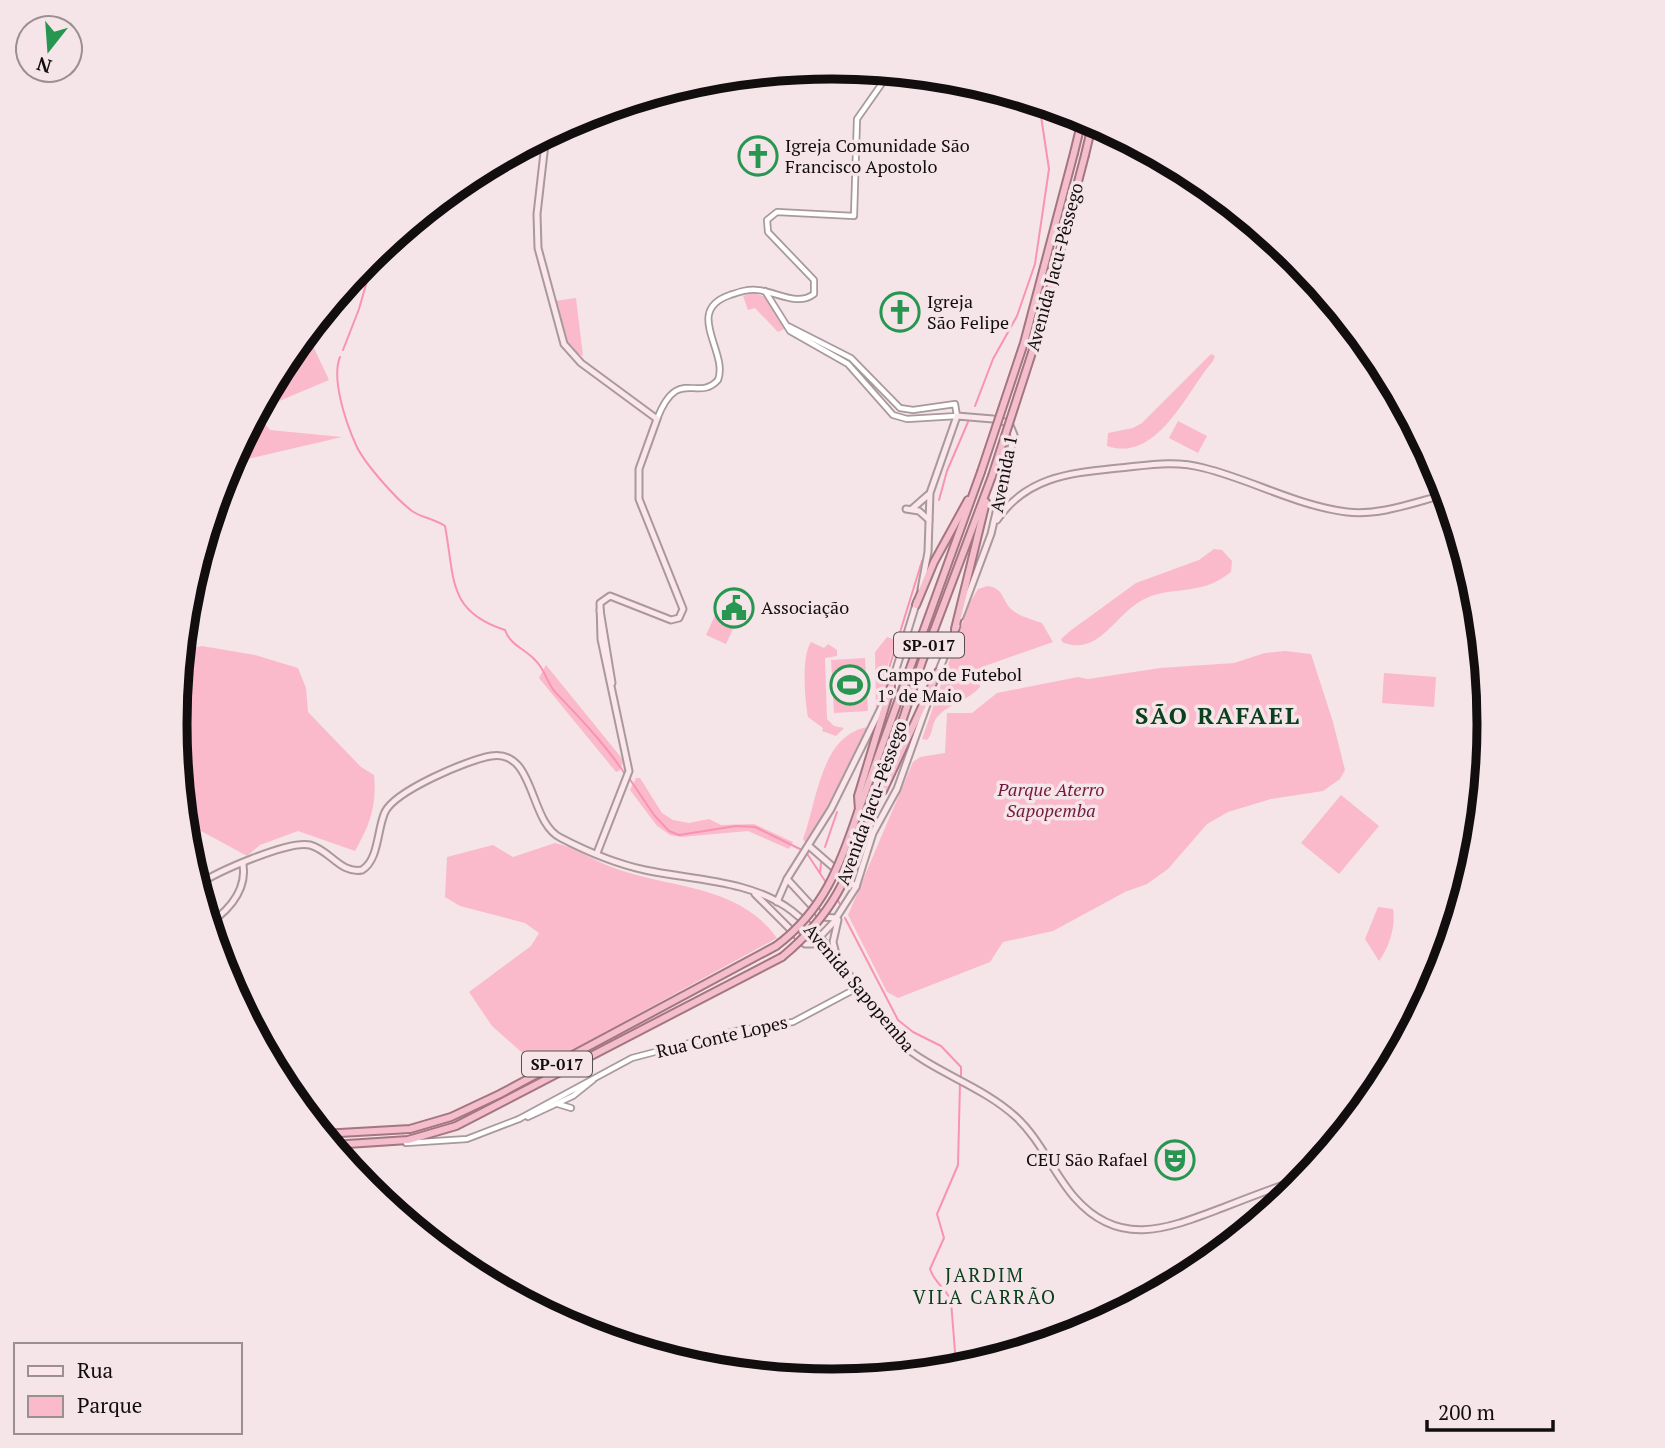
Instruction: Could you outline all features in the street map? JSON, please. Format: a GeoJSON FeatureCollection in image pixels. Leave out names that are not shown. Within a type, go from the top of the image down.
{"type":"FeatureCollection","features":[{"type":"Feature","properties":{"kind":"highway","name":"Avenida Jacu-Pêssego"},"geometry":{"type":"LineString","coordinates":[[334,1133],[411,1129],[451,1117],[511,1088],[776,946],[799,928],[826,893],[838,870],[981,472],[1024,343],[1080,128]]}},
{"type":"Feature","properties":{"kind":"highway","name":"Avenida Jacu-Pêssego"},"geometry":{"type":"LineString","coordinates":[[344,1145],[424,1137],[456,1126],[782,957],[817,925],[838,896],[870,817],[922,663],[987,491],[1039,331],[1090,133]]}},
{"type":"Feature","properties":{"kind":"highway"},"geometry":{"type":"LineString","coordinates":[[916,605],[934,562],[976,486]]}},
{"type":"Feature","properties":{"kind":"highway"},"geometry":{"type":"LineString","coordinates":[[955,629],[987,491]]}},
{"type":"Feature","properties":{"kind":"highway"},"geometry":{"type":"LineString","coordinates":[[873,807],[938,672]]}},
{"type":"Feature","properties":{"kind":"highway"},"geometry":{"type":"LineString","coordinates":[[859,811],[858,796],[891,687]]}},
{"type":"Feature","properties":{"kind":"main road"},"geometry":{"type":"LineString","coordinates":[[545,146],[537,215],[538,248],[564,344],[581,363],[657,419],[639,468],[639,499],[681,598],[682,614],[675,620],[663,619],[610,596],[601,600],[598,625],[612,686],[627,776],[597,853]]}},
{"type":"Feature","properties":{"kind":"main road"},"geometry":{"type":"LineString","coordinates":[[777,902],[787,879],[838,796],[891,687],[929,552],[930,493],[957,416]]}},
{"type":"Feature","properties":{"kind":"main road","name":"Avenida 1"},"geometry":{"type":"LineString","coordinates":[[820,938],[856,887],[873,833],[904,771],[994,524],[1014,435],[1013,427],[993,419],[957,416]]}},
{"type":"Feature","properties":{"kind":"main road"},"geometry":{"type":"LineString","coordinates":[[994,524],[1023,493],[1058,475],[1169,462],[1206,468],[1349,513],[1372,512],[1436,497]]}},
{"type":"Feature","properties":{"kind":"main road"},"geometry":{"type":"LineString","coordinates":[[929,520],[909,509],[930,493]]}},
{"type":"Feature","properties":{"kind":"main road"},"geometry":{"type":"LineString","coordinates":[[999,502],[1009,505]]}},
{"type":"Feature","properties":{"kind":"main road"},"geometry":{"type":"LineString","coordinates":[[599,607],[612,670],[612,686]]}},
{"type":"Feature","properties":{"kind":"main road"},"geometry":{"type":"LineString","coordinates":[[605,659],[612,670]]}},
{"type":"Feature","properties":{"kind":"main road","name":"Avenida Sapopemba"},"geometry":{"type":"LineString","coordinates":[[243,864],[302,844],[318,849],[345,869],[362,870],[372,858],[386,811],[398,795],[496,755],[512,760],[521,769],[549,829],[562,839],[639,869],[753,892],[777,902],[798,916],[820,938],[899,1042],[915,1056],[995,1099],[1018,1119],[1075,1198],[1093,1215],[1117,1227],[1137,1231],[1170,1227],[1283,1186]]}},
{"type":"Feature","properties":{"kind":"main road"},"geometry":{"type":"LineString","coordinates":[[808,847],[856,887]]}},
{"type":"Feature","properties":{"kind":"main road"},"geometry":{"type":"LineString","coordinates":[[207,881],[243,864]]}},
{"type":"Feature","properties":{"kind":"main road"},"geometry":{"type":"LineString","coordinates":[[217,916],[240,891],[243,864]]}},
{"type":"Feature","properties":{"kind":"main road"},"geometry":{"type":"LineString","coordinates":[[787,879],[822,917],[838,916],[833,942],[839,964]]}},
{"type":"Feature","properties":{"kind":"main road"},"geometry":{"type":"LineString","coordinates":[[753,892],[803,942],[811,944],[820,938]]}},
{"type":"Feature","properties":{"kind":"street"},"geometry":{"type":"LineString","coordinates":[[657,419],[666,397],[675,390],[708,388],[718,380],[719,364],[708,323],[714,305],[723,297],[739,292],[764,290],[799,299],[814,294],[814,280],[768,232],[767,220],[777,212],[854,216],[856,122],[884,81]]}},
{"type":"Feature","properties":{"kind":"street"},"geometry":{"type":"LineString","coordinates":[[764,290],[789,329],[848,364],[893,415],[907,419],[957,416],[955,404],[913,410],[900,408],[851,358],[829,344],[789,329]]}},
{"type":"Feature","properties":{"kind":"street"},"geometry":{"type":"LineString","coordinates":[[848,990],[852,981]]}},
{"type":"Feature","properties":{"kind":"street","name":"Rua Conte Lopes"},"geometry":{"type":"LineString","coordinates":[[562,1100],[621,1063],[754,1027],[793,1022],[848,990],[857,988]]}},
{"type":"Feature","properties":{"kind":"street","name":"Rua Conte Lopes"},"geometry":{"type":"LineString","coordinates":[[562,1100],[573,1096],[594,1078]]}},
{"type":"Feature","properties":{"kind":"street"},"geometry":{"type":"LineString","coordinates":[[556,1093],[571,1108],[573,1096]]}},
{"type":"Feature","properties":{"kind":"street"},"geometry":{"type":"LineString","coordinates":[[388,1142],[453,1141],[480,1135],[562,1100]]}},
{"type":"Feature","properties":{"kind":"green space"},"geometry":{"type":"Polygon","coordinates":[[[753,293],[767,297],[786,328],[778,332],[755,308],[748,310],[743,296],[753,293]]]}},
{"type":"Feature","properties":{"kind":"green space"},"geometry":{"type":"Polygon","coordinates":[[[576,298],[583,356],[570,347],[566,340],[554,301],[576,298]]]}},
{"type":"Feature","properties":{"kind":"green space"},"geometry":{"type":"Polygon","coordinates":[[[311,344],[329,380],[272,404],[296,366],[311,344]]]}},
{"type":"Feature","properties":{"kind":"green space"},"geometry":{"type":"Polygon","coordinates":[[[1211,354],[1215,356],[1213,361],[1169,422],[1156,435],[1141,444],[1125,448],[1107,446],[1108,433],[1133,428],[1142,423],[1211,354]]]}},
{"type":"Feature","properties":{"kind":"green space"},"geometry":{"type":"Polygon","coordinates":[[[1178,421],[1207,436],[1198,453],[1169,438],[1178,421]]]}},
{"type":"Feature","properties":{"kind":"green space"},"geometry":{"type":"Polygon","coordinates":[[[263,422],[270,430],[342,437],[244,460],[263,422]]]}},
{"type":"Feature","properties":{"kind":"green space"},"geometry":{"type":"Polygon","coordinates":[[[1214,549],[1222,550],[1232,561],[1231,572],[1219,580],[1195,588],[1151,596],[1130,609],[1104,634],[1085,644],[1062,642],[1061,639],[1070,631],[1136,583],[1199,560],[1214,549]]]}},
{"type":"Feature","properties":{"kind":"green space"},"geometry":{"type":"Polygon","coordinates":[[[987,586],[1001,593],[1015,612],[1042,623],[1053,642],[982,667],[979,672],[980,687],[943,712],[936,719],[927,740],[922,739],[969,604],[978,589],[987,586]]]}},
{"type":"Feature","properties":{"kind":"green space"},"geometry":{"type":"Polygon","coordinates":[[[723,598],[743,607],[726,644],[706,635],[723,598]]]}},
{"type":"Feature","properties":{"kind":"green space"},"geometry":{"type":"Polygon","coordinates":[[[887,637],[896,640],[883,681],[889,684],[876,710],[875,652],[887,637]]]}},
{"type":"Feature","properties":{"kind":"green space"},"geometry":{"type":"Polygon","coordinates":[[[811,642],[824,648],[828,644],[837,650],[837,656],[825,658],[827,719],[834,726],[844,728],[836,736],[822,731],[823,728],[808,717],[805,668],[811,642]]]}},
{"type":"Feature","properties":{"kind":"green space"},"geometry":{"type":"Polygon","coordinates":[[[202,646],[255,655],[298,668],[306,688],[308,712],[361,767],[374,775],[371,814],[355,851],[298,831],[260,845],[247,856],[196,828],[190,780],[194,773],[189,767],[187,724],[192,648],[202,646]]]}},
{"type":"Feature","properties":{"kind":"green space","name":"Parque Aterro Sapopemba"},"geometry":{"type":"Polygon","coordinates":[[[1285,651],[1311,654],[1345,770],[1340,779],[1323,791],[1271,799],[1228,812],[1207,824],[1168,869],[1147,884],[1125,892],[1053,931],[1003,942],[990,962],[898,998],[887,992],[848,915],[913,762],[920,757],[945,753],[947,713],[972,713],[997,693],[1078,677],[1088,679],[1160,668],[1234,663],[1265,653],[1285,651]]]}},
{"type":"Feature","properties":{"kind":"green space","name":"Campo de Futebol 1° de Maio"},"geometry":{"type":"Polygon","coordinates":[[[865,658],[868,711],[834,713],[831,660],[865,658]]]}},
{"type":"Feature","properties":{"kind":"green space"},"geometry":{"type":"Polygon","coordinates":[[[546,665],[624,761],[619,771],[616,772],[539,678],[546,665]]]}},
{"type":"Feature","properties":{"kind":"green space"},"geometry":{"type":"Polygon","coordinates":[[[1384,673],[1436,677],[1434,707],[1382,703],[1384,673]]]}},
{"type":"Feature","properties":{"kind":"green space"},"geometry":{"type":"Polygon","coordinates":[[[868,727],[810,840],[805,842],[803,839],[817,790],[830,756],[852,733],[868,727]]]}},
{"type":"Feature","properties":{"kind":"green space"},"geometry":{"type":"Polygon","coordinates":[[[636,778],[640,778],[662,813],[673,820],[689,823],[709,819],[721,825],[754,824],[793,842],[789,849],[748,831],[681,837],[670,835],[657,826],[630,790],[636,778]]]}},
{"type":"Feature","properties":{"kind":"green space"},"geometry":{"type":"Polygon","coordinates":[[[1341,795],[1379,826],[1339,874],[1301,843],[1341,795]]]}},
{"type":"Feature","properties":{"kind":"green space"},"geometry":{"type":"Polygon","coordinates":[[[555,843],[614,868],[723,898],[743,907],[761,920],[777,938],[572,1050],[535,1064],[492,1026],[469,992],[531,946],[539,933],[525,923],[460,906],[445,897],[447,857],[493,845],[513,857],[555,843]]]}},
{"type":"Feature","properties":{"kind":"green space"},"geometry":{"type":"Polygon","coordinates":[[[1378,907],[1393,909],[1394,916],[1391,936],[1379,961],[1365,939],[1378,907]]]}},
{"type":"Feature","properties":{"kind":"waterway"},"geometry":{"type":"LineString","coordinates":[[975,406],[993,359],[1017,316],[1035,264],[1049,169],[1041,113]]}},
{"type":"Feature","properties":{"kind":"waterway"},"geometry":{"type":"LineString","coordinates":[[343,350],[368,276]]}},
{"type":"Feature","properties":{"kind":"waterway"},"geometry":{"type":"LineString","coordinates":[[340,357],[338,389],[344,413],[360,453],[389,490],[405,505],[419,515],[445,526],[453,577],[463,603],[486,622],[505,630],[514,643],[531,656],[555,692],[600,741],[625,774]]}},
{"type":"Feature","properties":{"kind":"waterway"},"geometry":{"type":"LineString","coordinates":[[939,500],[947,471],[968,422]]}},
{"type":"Feature","properties":{"kind":"waterway"},"geometry":{"type":"LineString","coordinates":[[885,681],[922,561]]}},
{"type":"Feature","properties":{"kind":"waterway"},"geometry":{"type":"LineString","coordinates":[[629,778],[654,815],[669,831],[679,835],[736,826],[755,827],[806,852],[827,884]]}},
{"type":"Feature","properties":{"kind":"waterway"},"geometry":{"type":"LineString","coordinates":[[825,847],[837,812]]}},
{"type":"Feature","properties":{"kind":"waterway"},"geometry":{"type":"LineString","coordinates":[[820,873],[821,863]]}},
{"type":"Feature","properties":{"kind":"waterway"},"geometry":{"type":"LineString","coordinates":[[836,897],[841,906]]}},
{"type":"Feature","properties":{"kind":"waterway"},"geometry":{"type":"LineString","coordinates":[[845,918],[898,1020],[913,1032],[941,1046],[961,1067],[961,1078]]}},
{"type":"Feature","properties":{"kind":"waterway"},"geometry":{"type":"LineString","coordinates":[[954,1358],[951,1301],[930,1269],[944,1238],[937,1214],[958,1165],[960,1083]]}},
{"type":"Feature","properties":{"kind":"place","name":"Igreja Comunidade São Francisco Apostolo"},"geometry":{"type":"Point","coordinates":[758,156]}},
{"type":"Feature","properties":{"kind":"place","name":"Igreja São Felipe"},"geometry":{"type":"Point","coordinates":[900,312]}},
{"type":"Feature","properties":{"kind":"place","name":"Associação"},"geometry":{"type":"Point","coordinates":[734,608]}},
{"type":"Feature","properties":{"kind":"place","name":"Campo de Futebol 1° de Maio"},"geometry":{"type":"Point","coordinates":[850,685]}},
{"type":"Feature","properties":{"kind":"place","name":"CEU São Rafael"},"geometry":{"type":"Point","coordinates":[1175,1160]}},
{"type":"Feature","properties":{"kind":"district","name":"SÃO RAFAEL"},"geometry":{"type":"Point","coordinates":[1218,716]}},
{"type":"Feature","properties":{"kind":"district","name":"JARDIM VILA CARRÃO"},"geometry":{"type":"Point","coordinates":[985,1286]}}]}
